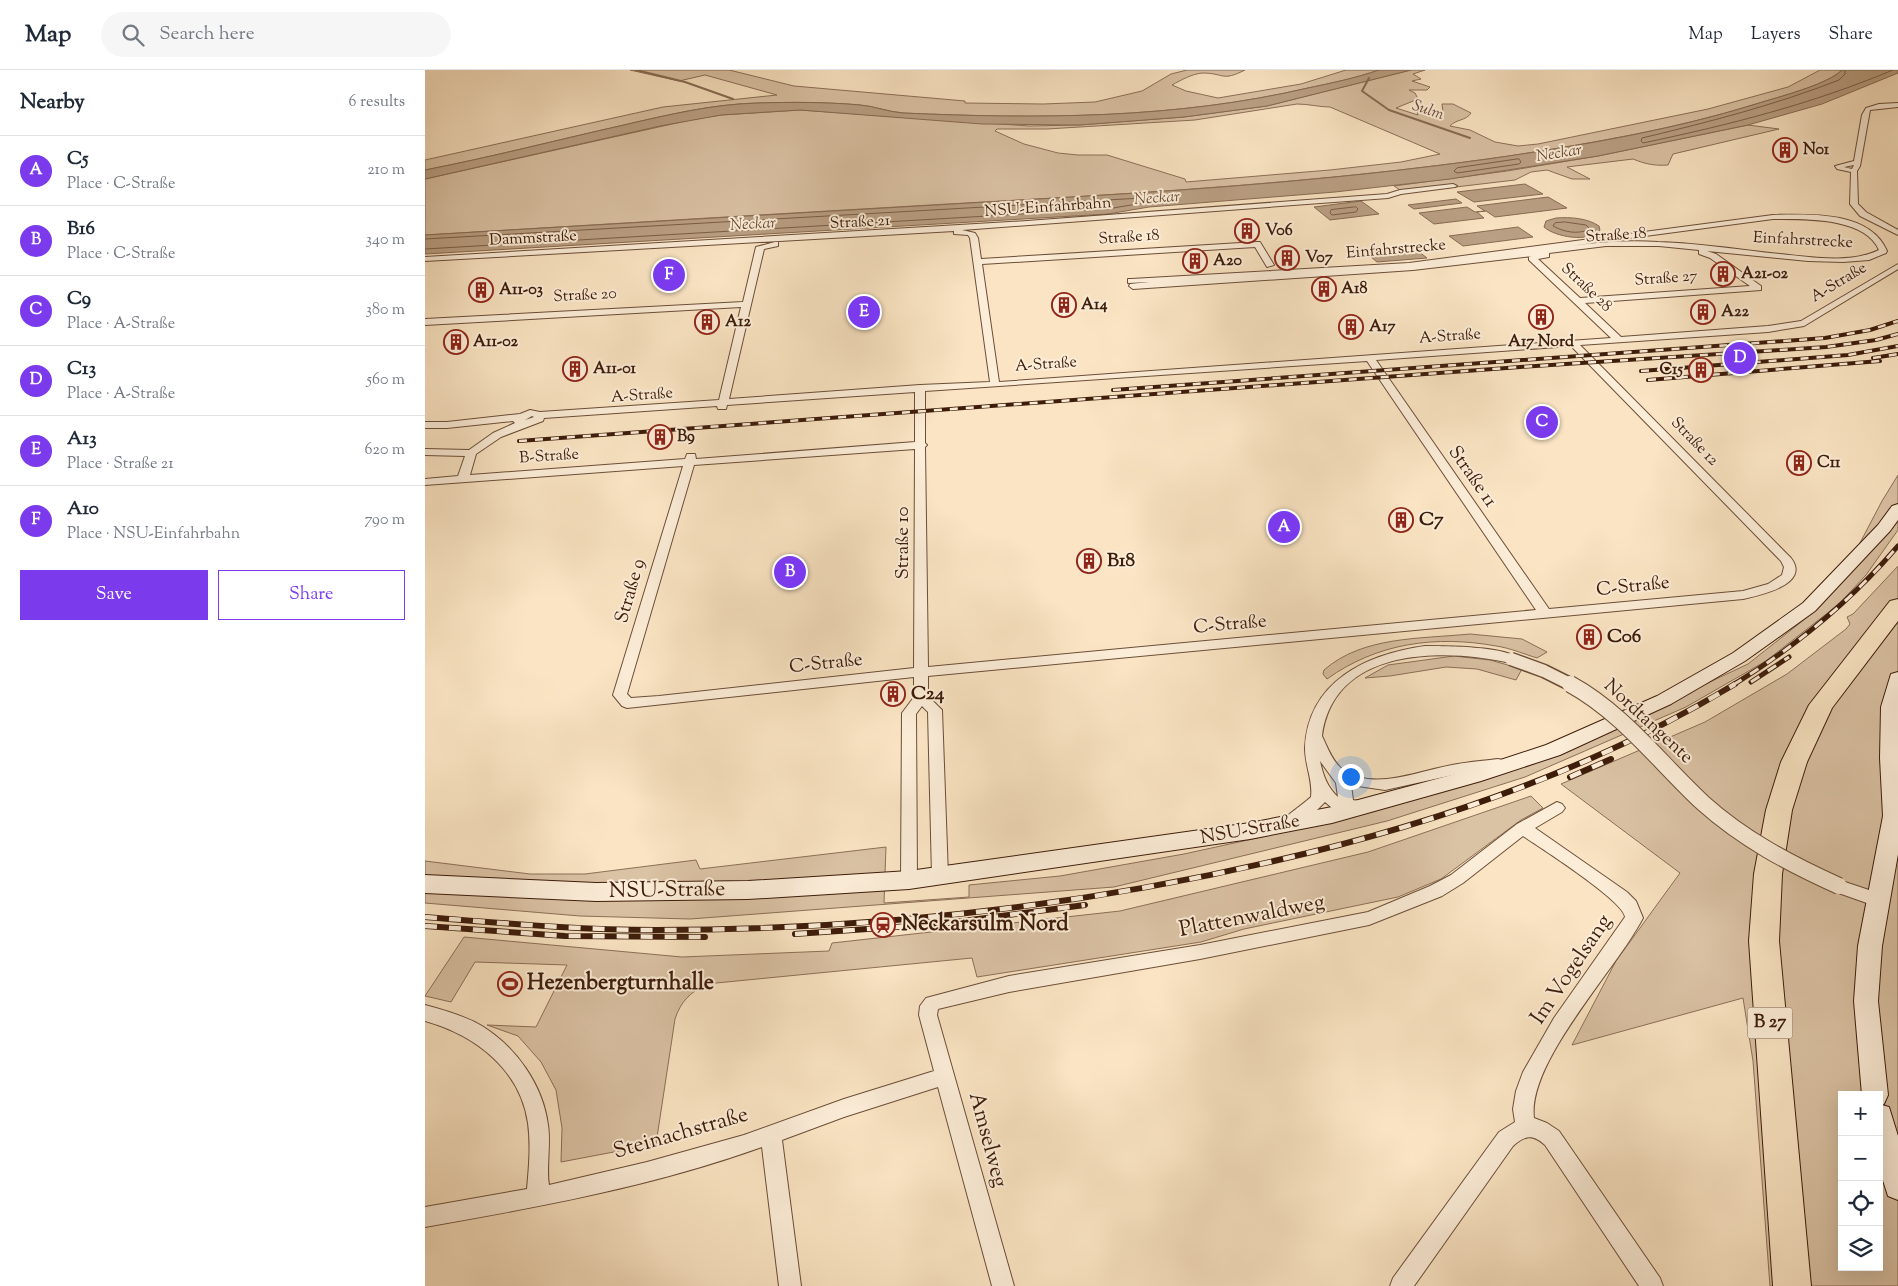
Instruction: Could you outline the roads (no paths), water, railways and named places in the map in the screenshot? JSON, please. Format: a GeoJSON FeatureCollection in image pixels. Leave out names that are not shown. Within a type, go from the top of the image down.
{"type":"FeatureCollection","features":[{"type":"Feature","properties":{"kind":"highway","name":"B 27"},"geometry":{"type":"LineString","coordinates":[[1791,1286],[1791,1259],[1764,941],[1768,874],[1779,810],[1793,762],[1821,705],[1898,606]]}},
{"type":"Feature","properties":{"kind":"main road","name":"NSU-Straße"},"geometry":{"type":"LineString","coordinates":[[425,884],[596,892],[748,890],[909,880],[1283,825],[1348,809],[1474,776],[1553,750],[1664,700],[1739,657],[1809,607],[1884,528],[1898,509]]}},
{"type":"Feature","properties":{"kind":"main road"},"geometry":{"type":"LineString","coordinates":[[1875,1091],[1866,1001],[1870,946],[1894,816],[1890,758],[1891,707],[1898,678]]}},
{"type":"Feature","properties":{"kind":"main road"},"geometry":{"type":"LineString","coordinates":[[1883,1131],[1898,1186]]}},
{"type":"Feature","properties":{"kind":"street"},"geometry":{"type":"LineString","coordinates":[[1898,105],[1879,106],[1868,109],[1865,115],[1854,171],[1854,204],[1863,214],[1898,233]]}},
{"type":"Feature","properties":{"kind":"street"},"geometry":{"type":"LineString","coordinates":[[1854,171],[1839,168],[1838,166],[1856,163]]}},
{"type":"Feature","properties":{"kind":"street","name":"NSU-Einfahrbahn"},"geometry":{"type":"LineString","coordinates":[[643,246],[874,233],[1289,205],[1388,196],[1400,192],[1453,186]]}},
{"type":"Feature","properties":{"kind":"street","name":"Einfahrstrecke"},"geometry":{"type":"LineString","coordinates":[[1773,217],[1807,217],[1851,225],[1877,238],[1882,244],[1883,252],[1869,258],[1843,260],[1808,259],[1659,244],[1605,244],[1405,269],[1132,284],[1409,265],[1773,217]]}},
{"type":"Feature","properties":{"kind":"street","name":"Straße 21"},"geometry":{"type":"LineString","coordinates":[[723,405],[760,247],[770,244],[971,233],[974,238],[991,386]]}},
{"type":"Feature","properties":{"kind":"street","name":"Straße 18"},"geometry":{"type":"LineString","coordinates":[[977,262],[1257,244],[1270,265]]}},
{"type":"Feature","properties":{"kind":"street","name":"Dammstraße"},"geometry":{"type":"LineString","coordinates":[[425,259],[643,246]]}},
{"type":"Feature","properties":{"kind":"street","name":"Straße 18"},"geometry":{"type":"LineString","coordinates":[[1532,258],[1539,255],[1653,247],[1702,252],[1713,256],[1758,288]]}},
{"type":"Feature","properties":{"kind":"street","name":"Straße 28"},"geometry":{"type":"LineString","coordinates":[[1532,258],[1619,340]]}},
{"type":"Feature","properties":{"kind":"street","name":"A-Straße"},"geometry":{"type":"LineString","coordinates":[[425,425],[521,421],[530,413],[539,417],[537,420],[1370,359],[1796,325],[1804,323],[1898,266]]}},
{"type":"Feature","properties":{"kind":"street","name":"Straße 27"},"geometry":{"type":"LineString","coordinates":[[1577,301],[1758,288]]}},
{"type":"Feature","properties":{"kind":"street","name":"Straße 20"},"geometry":{"type":"LineString","coordinates":[[425,322],[748,304]]}},
{"type":"Feature","properties":{"kind":"street","name":"Straße 12"},"geometry":{"type":"LineString","coordinates":[[1573,343],[1790,565]]}},
{"type":"Feature","properties":{"kind":"street","name":"Straße 11"},"geometry":{"type":"LineString","coordinates":[[1370,359],[1546,615]]}},
{"type":"Feature","properties":{"kind":"street","name":"Straße 10"},"geometry":{"type":"LineString","coordinates":[[920,391],[921,698]]}},
{"type":"Feature","properties":{"kind":"street"},"geometry":{"type":"LineString","coordinates":[[425,452],[471,452],[521,421]]}},
{"type":"Feature","properties":{"kind":"street","name":"B-Straße"},"geometry":{"type":"LineString","coordinates":[[425,482],[675,463],[690,459],[921,441]]}},
{"type":"Feature","properties":{"kind":"street"},"geometry":{"type":"LineString","coordinates":[[463,479],[471,452]]}},
{"type":"Feature","properties":{"kind":"street","name":"Straße 9"},"geometry":{"type":"LineString","coordinates":[[659,701],[627,703],[620,695],[690,459]]}},
{"type":"Feature","properties":{"kind":"street","name":"C-Straße"},"geometry":{"type":"LineString","coordinates":[[659,701],[921,672],[1546,615],[1743,595],[1764,591],[1776,585],[1789,575],[1790,565]]}},
{"type":"Feature","properties":{"kind":"street","name":"Nordtangente"},"geometry":{"type":"LineString","coordinates":[[1320,786],[1311,756],[1317,722],[1329,697],[1342,683],[1357,672],[1379,661],[1423,651],[1459,650],[1494,654],[1558,677],[1596,700],[1627,726],[1719,816],[1764,848],[1796,867],[1839,886],[1878,900]]}},
{"type":"Feature","properties":{"kind":"street"},"geometry":{"type":"LineString","coordinates":[[909,880],[909,713],[921,698],[935,710],[940,876]]}},
{"type":"Feature","properties":{"kind":"street"},"geometry":{"type":"LineString","coordinates":[[1315,736],[1323,754],[1339,774],[1346,792],[1348,809]]}},
{"type":"Feature","properties":{"kind":"street"},"geometry":{"type":"LineString","coordinates":[[1339,774],[1359,782],[1385,785],[1453,770],[1518,762]]}},
{"type":"Feature","properties":{"kind":"street"},"geometry":{"type":"LineString","coordinates":[[1320,786],[1329,798],[1348,809]]}},
{"type":"Feature","properties":{"kind":"street"},"geometry":{"type":"LineString","coordinates":[[1283,825],[1304,813],[1319,799],[1320,786]]}},
{"type":"Feature","properties":{"kind":"street","name":"Plattenwaldweg"},"geometry":{"type":"LineString","coordinates":[[929,1006],[932,1003],[1009,984],[1200,952],[1369,918],[1397,908],[1450,883],[1523,828],[1557,808]]}},
{"type":"Feature","properties":{"kind":"street","name":"Im Vogelsang"},"geometry":{"type":"LineString","coordinates":[[1523,828],[1614,891],[1627,902],[1634,913],[1634,918],[1561,1024],[1530,1078],[1525,1091],[1523,1109],[1525,1127]]}},
{"type":"Feature","properties":{"kind":"street","name":"Amselweg"},"geometry":{"type":"LineString","coordinates":[[929,1006],[928,1016],[1003,1286]]}},
{"type":"Feature","properties":{"kind":"street"},"geometry":{"type":"LineString","coordinates":[[425,1014],[447,1019],[487,1038],[498,1048],[520,1075],[530,1093],[537,1119],[540,1152],[537,1197]]}},
{"type":"Feature","properties":{"kind":"street","name":"Steinachstraße"},"geometry":{"type":"LineString","coordinates":[[425,1217],[537,1197],[647,1172],[771,1134],[844,1108],[945,1076]]}},
{"type":"Feature","properties":{"kind":"street"},"geometry":{"type":"LineString","coordinates":[[1401,1286],[1506,1139],[1515,1130],[1525,1127],[1544,1131],[1552,1138],[1652,1286]]}},
{"type":"Feature","properties":{"kind":"street"},"geometry":{"type":"LineString","coordinates":[[771,1134],[790,1286]]}},
{"type":"Feature","properties":{"kind":"water"},"geometry":{"type":"Polygon","coordinates":[[[1379,70],[1411,70],[1267,106],[1184,117],[1079,125],[982,124],[800,110],[721,115],[660,126],[425,179],[425,170],[657,117],[724,105],[796,102],[847,104],[903,113],[954,115],[1055,116],[1106,114],[1208,106],[1258,98],[1335,82],[1379,70]]]}},
{"type":"Feature","properties":{"kind":"water","name":"Neckar"},"geometry":{"type":"Polygon","coordinates":[[[1842,70],[1898,70],[1898,73],[1822,104],[1748,125],[1598,156],[1450,179],[1335,192],[1149,207],[1108,214],[425,254],[425,235],[1176,190],[1280,182],[1436,166],[1522,154],[1657,130],[1723,114],[1802,90],[1825,81],[1842,70]]]}},
{"type":"Feature","properties":{"kind":"water"},"geometry":{"type":"Polygon","coordinates":[[[1525,184],[1543,194],[1474,202],[1457,192],[1525,184]]]}},
{"type":"Feature","properties":{"kind":"water"},"geometry":{"type":"Polygon","coordinates":[[[1548,197],[1567,208],[1495,217],[1486,211],[1477,212],[1484,218],[1434,224],[1419,213],[1467,207],[1475,212],[1485,211],[1477,206],[1548,197]]]}},
{"type":"Feature","properties":{"kind":"water"},"geometry":{"type":"Polygon","coordinates":[[[1456,199],[1462,203],[1414,209],[1408,205],[1456,199]]]}},
{"type":"Feature","properties":{"kind":"water"},"geometry":{"type":"Polygon","coordinates":[[[1361,201],[1379,214],[1330,220],[1314,207],[1361,201]]]}},
{"type":"Feature","properties":{"kind":"water"},"geometry":{"type":"Polygon","coordinates":[[[1556,218],[1584,220],[1599,226],[1600,230],[1595,234],[1580,237],[1556,234],[1544,227],[1546,221],[1556,218]]]}},
{"type":"Feature","properties":{"kind":"water"},"geometry":{"type":"Polygon","coordinates":[[[1518,227],[1533,237],[1463,246],[1449,236],[1518,227]]]}},
{"type":"Feature","properties":{"kind":"water"},"geometry":{"type":"Polygon","coordinates":[[[1418,251],[1427,258],[1377,262],[1371,257],[1418,251]]]}},
{"type":"Feature","properties":{"kind":"waterway"},"geometry":{"type":"LineString","coordinates":[[636,70],[685,82],[733,99]]}},
{"type":"Feature","properties":{"kind":"waterway","name":"Sulm"},"geometry":{"type":"LineString","coordinates":[[1369,78],[1362,91],[1389,110],[1470,138]]}},
{"type":"Feature","properties":{"kind":"railway"},"geometry":{"type":"LineString","coordinates":[[1113,390],[1825,338],[1870,330],[1898,321]]}},
{"type":"Feature","properties":{"kind":"railway"},"geometry":{"type":"LineString","coordinates":[[519,441],[1520,367],[1826,347],[1876,340],[1898,334]]}},
{"type":"Feature","properties":{"kind":"railway"},"geometry":{"type":"LineString","coordinates":[[1641,371],[1848,355],[1898,346]]}},
{"type":"Feature","properties":{"kind":"railway"},"geometry":{"type":"LineString","coordinates":[[1873,358],[1898,354]]}},
{"type":"Feature","properties":{"kind":"railway"},"geometry":{"type":"LineString","coordinates":[[1648,380],[1880,361]]}},
{"type":"Feature","properties":{"kind":"railway"},"geometry":{"type":"LineString","coordinates":[[1733,685],[1778,655],[1821,622],[1861,586],[1898,546]]}},
{"type":"Feature","properties":{"kind":"railway"},"geometry":{"type":"LineString","coordinates":[[1751,682],[1789,657]]}},
{"type":"Feature","properties":{"kind":"railway"},"geometry":{"type":"LineString","coordinates":[[425,917],[597,929],[733,929],[889,921],[967,913],[1121,892],[1274,861],[1394,830],[1453,811],[1512,791],[1626,743],[1681,715],[1735,684]]}},
{"type":"Feature","properties":{"kind":"railway"},"geometry":{"type":"LineString","coordinates":[[1570,777],[1611,759]]}},
{"type":"Feature","properties":{"kind":"railway"},"geometry":{"type":"LineString","coordinates":[[795,934],[940,924],[1085,905]]}},
{"type":"Feature","properties":{"kind":"railway"},"geometry":{"type":"LineString","coordinates":[[425,926],[565,936],[705,937]]}},
{"type":"Feature","properties":{"kind":"place","name":"N01"},"geometry":{"type":"Point","coordinates":[1785,150]}},
{"type":"Feature","properties":{"kind":"place","name":"V06"},"geometry":{"type":"Point","coordinates":[1247,231]}},
{"type":"Feature","properties":{"kind":"place","name":"V07"},"geometry":{"type":"Point","coordinates":[1287,258]}},
{"type":"Feature","properties":{"kind":"place","name":"A20"},"geometry":{"type":"Point","coordinates":[1195,261]}},
{"type":"Feature","properties":{"kind":"place","name":"A21-02"},"geometry":{"type":"Point","coordinates":[1723,274]}},
{"type":"Feature","properties":{"kind":"place","name":"A10"},"geometry":{"type":"Point","coordinates":[669,275]}},
{"type":"Feature","properties":{"kind":"place","name":"A18"},"geometry":{"type":"Point","coordinates":[1324,289]}},
{"type":"Feature","properties":{"kind":"place","name":"A11-03"},"geometry":{"type":"Point","coordinates":[481,290]}},
{"type":"Feature","properties":{"kind":"place","name":"A14"},"geometry":{"type":"Point","coordinates":[1064,305]}},
{"type":"Feature","properties":{"kind":"place","name":"A13"},"geometry":{"type":"Point","coordinates":[864,312]}},
{"type":"Feature","properties":{"kind":"place","name":"A22"},"geometry":{"type":"Point","coordinates":[1703,312]}},
{"type":"Feature","properties":{"kind":"place","name":"A17 Nord"},"geometry":{"type":"Point","coordinates":[1541,317]}},
{"type":"Feature","properties":{"kind":"place","name":"A12"},"geometry":{"type":"Point","coordinates":[707,322]}},
{"type":"Feature","properties":{"kind":"place","name":"A17"},"geometry":{"type":"Point","coordinates":[1351,327]}},
{"type":"Feature","properties":{"kind":"place","name":"A11-02"},"geometry":{"type":"Point","coordinates":[456,342]}},
{"type":"Feature","properties":{"kind":"place","name":"C13"},"geometry":{"type":"Point","coordinates":[1740,358]}},
{"type":"Feature","properties":{"kind":"place","name":"A11-01"},"geometry":{"type":"Point","coordinates":[575,369]}},
{"type":"Feature","properties":{"kind":"place","name":"C15"},"geometry":{"type":"Point","coordinates":[1701,370]}},
{"type":"Feature","properties":{"kind":"place","name":"C9"},"geometry":{"type":"Point","coordinates":[1542,422]}},
{"type":"Feature","properties":{"kind":"place","name":"B9"},"geometry":{"type":"Point","coordinates":[660,437]}},
{"type":"Feature","properties":{"kind":"place","name":"C11"},"geometry":{"type":"Point","coordinates":[1799,463]}},
{"type":"Feature","properties":{"kind":"place","name":"C7"},"geometry":{"type":"Point","coordinates":[1401,520]}},
{"type":"Feature","properties":{"kind":"place","name":"C5"},"geometry":{"type":"Point","coordinates":[1284,527]}},
{"type":"Feature","properties":{"kind":"place","name":"B18"},"geometry":{"type":"Point","coordinates":[1089,561]}},
{"type":"Feature","properties":{"kind":"place","name":"B16"},"geometry":{"type":"Point","coordinates":[790,572]}},
{"type":"Feature","properties":{"kind":"place","name":"C06"},"geometry":{"type":"Point","coordinates":[1589,637]}},
{"type":"Feature","properties":{"kind":"place","name":"C24"},"geometry":{"type":"Point","coordinates":[893,694]}},
{"type":"Feature","properties":{"kind":"place","name":"Neckarsulm Nord"},"geometry":{"type":"Point","coordinates":[883,925]}},
{"type":"Feature","properties":{"kind":"place","name":"Hezenbergturnhalle"},"geometry":{"type":"Point","coordinates":[510,984]}}]}
